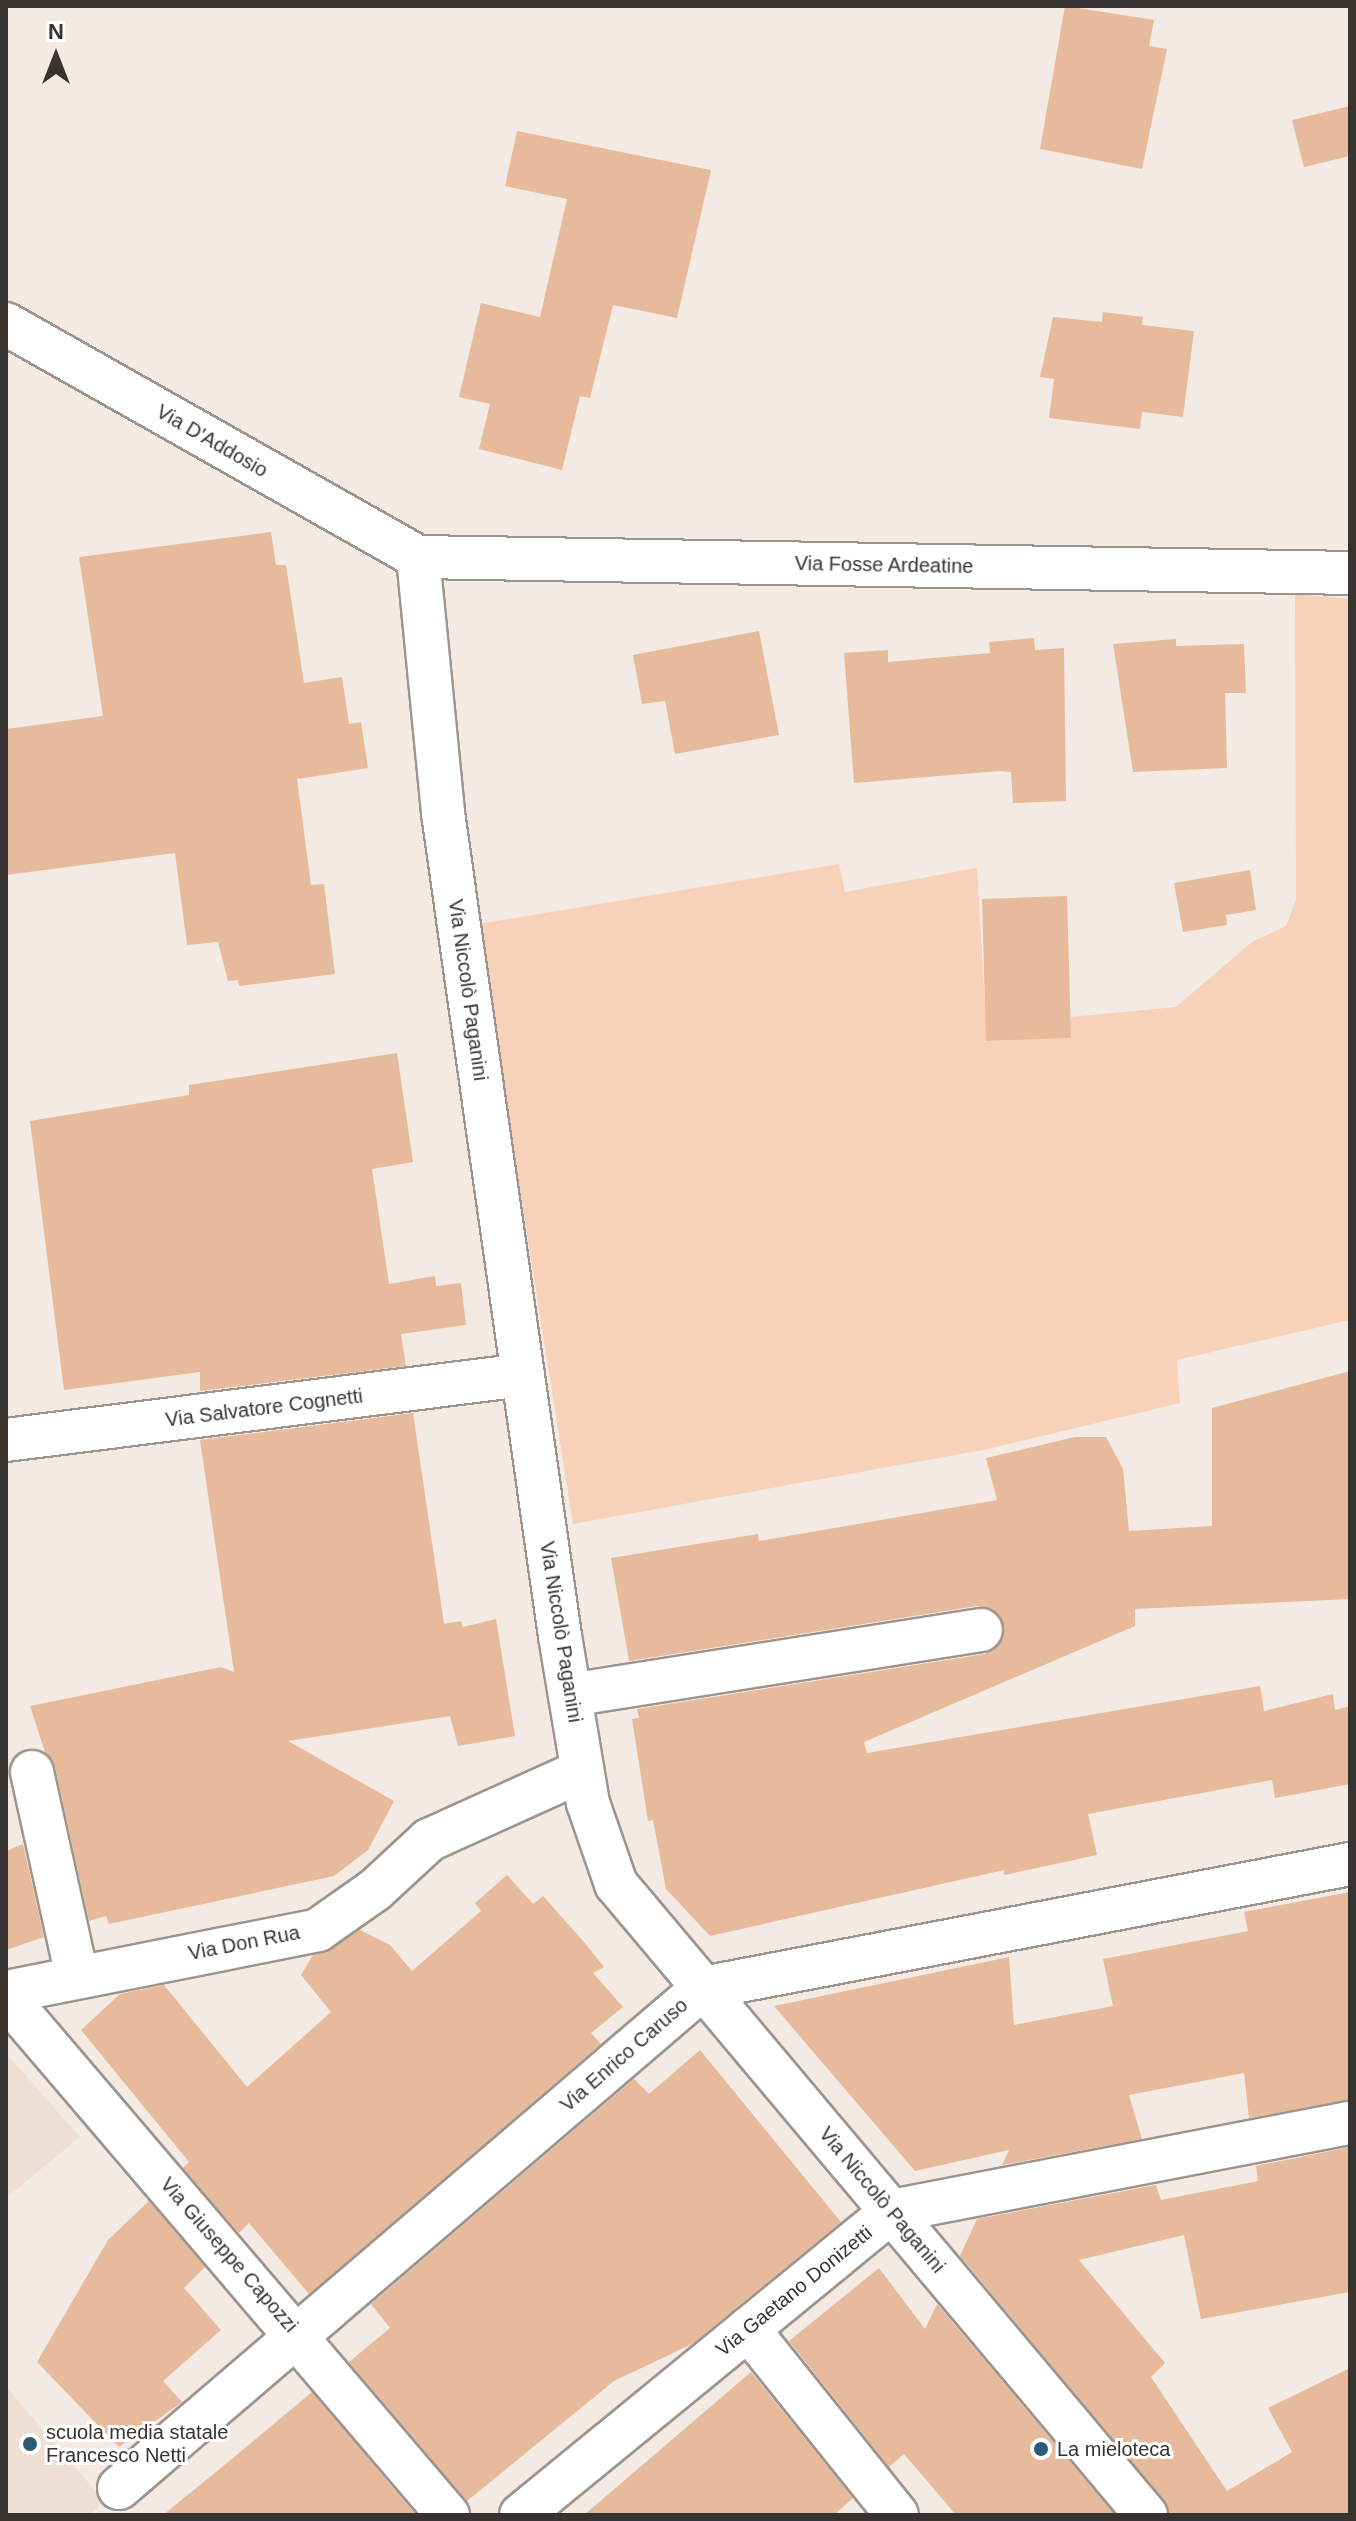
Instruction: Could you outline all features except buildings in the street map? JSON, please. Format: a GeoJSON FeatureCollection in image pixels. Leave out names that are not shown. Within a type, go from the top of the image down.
{"type":"FeatureCollection","features":[{"type":"Feature","properties":{"kind":"street","name":"Via D'Addosio"},"geometry":{"type":"LineString","coordinates":[[6,324],[418,557]]}},
{"type":"Feature","properties":{"kind":"street","name":"Via Fosse Ardeatine"},"geometry":{"type":"LineString","coordinates":[[418,557],[1350,573]]}},
{"type":"Feature","properties":{"kind":"street","name":"Via Niccolò Paganini"},"geometry":{"type":"LineString","coordinates":[[418,557],[443,813],[570,1695],[588,1803],[616,1884],[1146,2515]]}},
{"type":"Feature","properties":{"kind":"street","name":"Via Salvatore Cognetti"},"geometry":{"type":"LineString","coordinates":[[6,1440],[523,1375]]}},
{"type":"Feature","properties":{"kind":"street"},"geometry":{"type":"LineString","coordinates":[[570,1695],[981,1630]]}},
{"type":"Feature","properties":{"kind":"street","name":"Via Don Rua"},"geometry":{"type":"LineString","coordinates":[[6,1995],[77,1977],[318,1930],[375,1890],[429,1840],[582,1771]]}},
{"type":"Feature","properties":{"kind":"street"},"geometry":{"type":"LineString","coordinates":[[32,1772],[77,1977]]}},
{"type":"Feature","properties":{"kind":"street","name":"Via Enrico Caruso"},"geometry":{"type":"LineString","coordinates":[[119,2488],[703,1988],[1350,1864]]}},
{"type":"Feature","properties":{"kind":"street","name":"Via Giuseppe Capozzi"},"geometry":{"type":"LineString","coordinates":[[6,1995],[298,2334],[448,2515]]}},
{"type":"Feature","properties":{"kind":"street","name":"Via Gaetano Donizetti"},"geometry":{"type":"LineString","coordinates":[[521,2515],[892,2211],[1350,2123]]}},
{"type":"Feature","properties":{"kind":"street"},"geometry":{"type":"LineString","coordinates":[[748,2329],[897,2515]]}},
{"type":"Feature","properties":{"kind":"shaded area"},"geometry":{"type":"Polygon","coordinates":[[[1295,594],[1350,599],[1350,1320],[1177,1360],[1180,1403],[988,1449],[573,1524],[478,924],[839,864],[845,892],[977,868],[987,1041],[1071,1038],[1071,1017],[1176,1007],[1252,942],[1286,926],[1296,900],[1295,594]]]}},
{"type":"Feature","properties":{"kind":"shaded area"},"geometry":{"type":"Polygon","coordinates":[[[6,2053],[80,2137],[6,2198],[6,2053]]]}},
{"type":"Feature","properties":{"kind":"shaded area","name":"scuola media statale Francesco Netti"},"geometry":{"type":"Polygon","coordinates":[[[6,2387],[104,2501],[89,2515],[6,2515],[6,2387]]]}},
{"type":"Feature","properties":{"kind":"place","name":"scuola media statale Francesco Netti"},"geometry":{"type":"Point","coordinates":[30,2444]}},
{"type":"Feature","properties":{"kind":"place","name":"La mieloteca"},"geometry":{"type":"Point","coordinates":[1041,2449]}}]}
